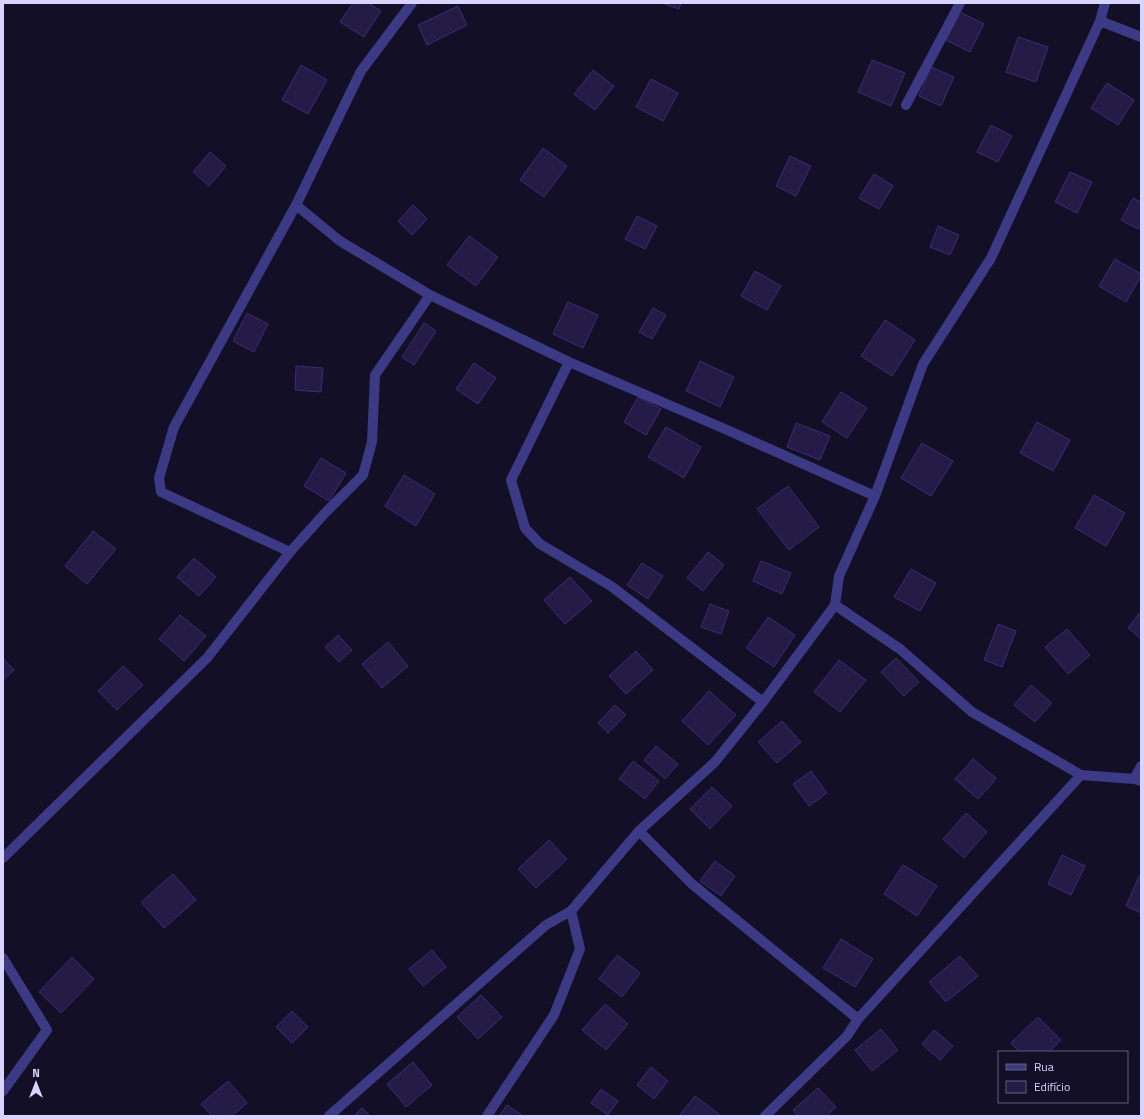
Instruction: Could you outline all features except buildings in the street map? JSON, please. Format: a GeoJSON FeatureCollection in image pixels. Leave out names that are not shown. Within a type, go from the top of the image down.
{"type":"FeatureCollection","features":[{"type":"Feature","properties":{"kind":"street"},"geometry":{"type":"LineString","coordinates":[[290,552],[161,492],[159,478],[174,427],[296,205],[361,72],[412,3]]}},
{"type":"Feature","properties":{"kind":"street"},"geometry":{"type":"LineString","coordinates":[[906,105],[960,3]]}},
{"type":"Feature","properties":{"kind":"street"},"geometry":{"type":"LineString","coordinates":[[330,1116],[546,925],[571,911],[639,831],[715,762],[763,702],[835,605],[839,576],[875,496],[923,364],[991,258],[1100,21],[1106,3]]}},
{"type":"Feature","properties":{"kind":"street"},"geometry":{"type":"LineString","coordinates":[[1100,21],[1141,37]]}},
{"type":"Feature","properties":{"kind":"street"},"geometry":{"type":"LineString","coordinates":[[296,205],[340,241],[430,295],[569,362],[725,429],[875,496]]}},
{"type":"Feature","properties":{"kind":"street"},"geometry":{"type":"LineString","coordinates":[[3,858],[207,658],[290,552],[325,513],[363,475],[372,442],[376,375],[430,295]]}},
{"type":"Feature","properties":{"kind":"street"},"geometry":{"type":"LineString","coordinates":[[569,362],[510,480],[525,528],[540,544],[611,586],[763,702]]}},
{"type":"Feature","properties":{"kind":"street"},"geometry":{"type":"LineString","coordinates":[[835,605],[900,649],[972,712],[1081,775],[1137,780],[1141,766]]}},
{"type":"Feature","properties":{"kind":"street"},"geometry":{"type":"LineString","coordinates":[[765,1116],[847,1036],[858,1020],[1081,775]]}},
{"type":"Feature","properties":{"kind":"street"},"geometry":{"type":"LineString","coordinates":[[639,831],[692,884],[858,1020]]}},
{"type":"Feature","properties":{"kind":"street"},"geometry":{"type":"LineString","coordinates":[[487,1116],[554,1016],[580,948],[571,911]]}},
{"type":"Feature","properties":{"kind":"street"},"geometry":{"type":"LineString","coordinates":[[3,958],[47,1030],[3,1090]]}}]}
